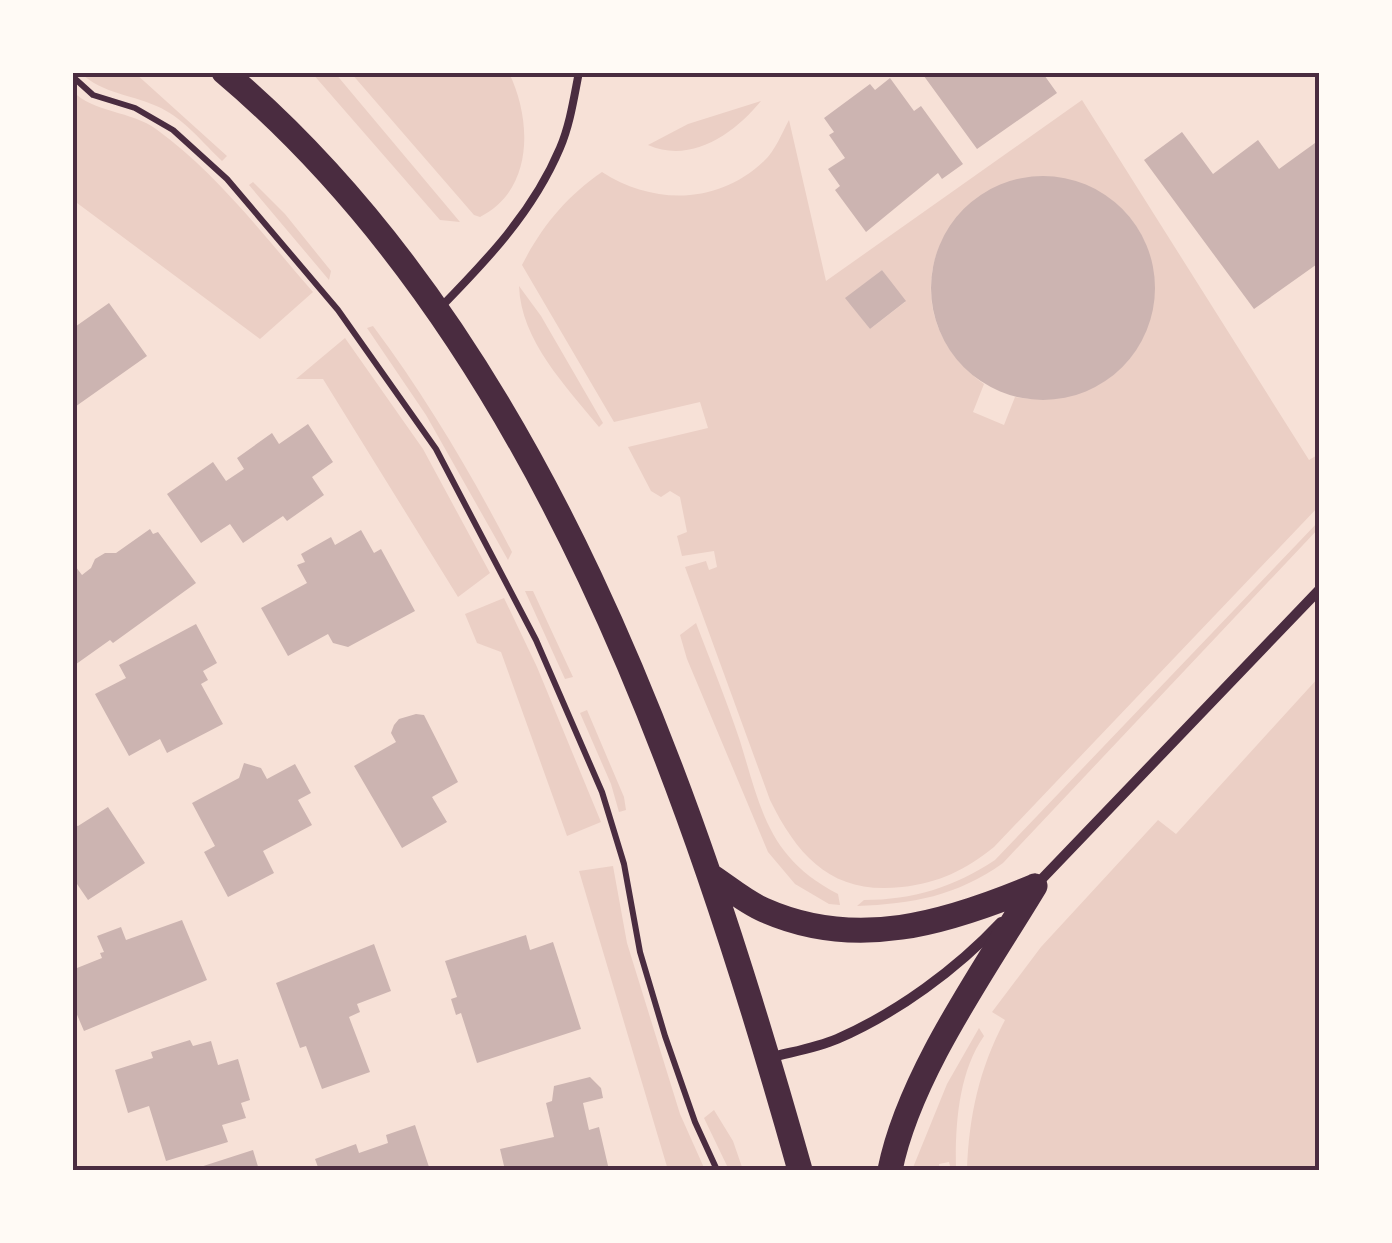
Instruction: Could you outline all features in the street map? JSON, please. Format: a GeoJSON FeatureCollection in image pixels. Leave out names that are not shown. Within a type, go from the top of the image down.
{"type":"FeatureCollection","features":[{"type":"Feature","properties":{"kind":"main road"},"geometry":{"type":"LineString","coordinates":[[224,72],[306,149],[401,259],[439,310],[492,396],[575,547],[627,660],[711,876],[800,1170]]}},
{"type":"Feature","properties":{"kind":"main road"},"geometry":{"type":"LineString","coordinates":[[711,876],[762,910],[826,929],[854,932],[902,929],[951,918],[1036,886]]}},
{"type":"Feature","properties":{"kind":"main road"},"geometry":{"type":"LineString","coordinates":[[890,1170],[926,1074],[1036,886]]}},
{"type":"Feature","properties":{"kind":"street"},"geometry":{"type":"LineString","coordinates":[[768,1058],[836,1039],[898,1005],[980,944],[1320,588]]}},
{"type":"Feature","properties":{"kind":"lane"},"geometry":{"type":"LineString","coordinates":[[439,310],[497,251],[531,202],[562,145],[578,72]]}},
{"type":"Feature","properties":{"kind":"path"},"geometry":{"type":"LineString","coordinates":[[72,76],[93,95],[135,108],[163,124],[227,179],[338,310],[436,449],[536,640],[602,792],[624,864],[636,936],[660,1021],[695,1122],[717,1170]]}},
{"type":"Feature","properties":{"kind":"shaded area"},"geometry":{"type":"Polygon","coordinates":[[[81,73],[135,73],[227,156],[222,161],[170,113],[109,90],[81,73]]]}},
{"type":"Feature","properties":{"kind":"shaded area"},"geometry":{"type":"Polygon","coordinates":[[[312,73],[335,73],[460,222],[440,220],[312,73]]]}},
{"type":"Feature","properties":{"kind":"shaded area"},"geometry":{"type":"Polygon","coordinates":[[[351,73],[509,73],[517,92],[524,132],[519,172],[511,190],[498,205],[480,217],[474,215],[351,73]]]}},
{"type":"Feature","properties":{"kind":"shaded area"},"geometry":{"type":"Polygon","coordinates":[[[72,91],[91,104],[146,123],[178,146],[239,206],[313,292],[260,339],[73,200],[72,91]]]}},
{"type":"Feature","properties":{"kind":"shaded area"},"geometry":{"type":"Polygon","coordinates":[[[1082,100],[1309,460],[1319,454],[1319,506],[994,847],[951,874],[902,887],[857,885],[821,869],[793,840],[770,800],[685,567],[706,561],[709,570],[717,567],[714,551],[682,556],[677,536],[687,532],[680,497],[670,491],[661,497],[651,491],[628,447],[708,428],[700,402],[614,422],[522,265],[556,213],[602,172],[622,183],[664,195],[706,193],[746,175],[764,161],[789,120],[826,281],[1082,100]],[[1035,177],[998,188],[968,207],[947,233],[934,262],[931,294],[938,326],[955,357],[984,384],[973,412],[1004,425],[1015,397],[1073,395],[1115,373],[1142,338],[1154,296],[1149,253],[1128,215],[1090,187],[1035,177]],[[882,270],[846,298],[870,329],[905,302],[882,270]]]}},
{"type":"Feature","properties":{"kind":"shaded area"},"geometry":{"type":"Polygon","coordinates":[[[761,101],[725,134],[696,148],[664,150],[648,145],[688,124],[761,101]]]}},
{"type":"Feature","properties":{"kind":"shaded area"},"geometry":{"type":"Polygon","coordinates":[[[253,182],[331,271],[329,280],[249,185],[253,182]]]}},
{"type":"Feature","properties":{"kind":"shaded area"},"geometry":{"type":"Polygon","coordinates":[[[519,286],[541,316],[603,423],[599,427],[536,344],[519,286]]]}},
{"type":"Feature","properties":{"kind":"shaded area"},"geometry":{"type":"Polygon","coordinates":[[[373,326],[464,464],[512,552],[508,560],[426,415],[367,328],[373,326]]]}},
{"type":"Feature","properties":{"kind":"shaded area"},"geometry":{"type":"Polygon","coordinates":[[[345,338],[423,449],[490,573],[458,597],[323,379],[296,379],[345,338]]]}},
{"type":"Feature","properties":{"kind":"shaded area"},"geometry":{"type":"Polygon","coordinates":[[[1319,521],[1319,528],[1003,863],[951,891],[897,903],[857,906],[864,900],[899,898],[932,890],[995,860],[1319,521]]]}},
{"type":"Feature","properties":{"kind":"shaded area"},"geometry":{"type":"Polygon","coordinates":[[[525,591],[533,591],[573,677],[565,679],[525,591]]]}},
{"type":"Feature","properties":{"kind":"shaded area"},"geometry":{"type":"Polygon","coordinates":[[[504,598],[601,822],[567,836],[501,652],[477,643],[465,614],[504,598]]]}},
{"type":"Feature","properties":{"kind":"shaded area"},"geometry":{"type":"Polygon","coordinates":[[[696,623],[771,830],[796,864],[838,894],[840,905],[829,904],[795,884],[768,852],[687,659],[680,635],[696,623]]]}},
{"type":"Feature","properties":{"kind":"shaded area"},"geometry":{"type":"Polygon","coordinates":[[[1319,677],[1319,1170],[967,1170],[977,1093],[1005,1020],[992,1012],[1041,947],[1158,820],[1176,834],[1319,677]]]}},
{"type":"Feature","properties":{"kind":"shaded area"},"geometry":{"type":"Polygon","coordinates":[[[587,710],[626,810],[619,812],[580,713],[587,710]]]}},
{"type":"Feature","properties":{"kind":"shaded area"},"geometry":{"type":"Polygon","coordinates":[[[613,866],[627,943],[680,1114],[705,1170],[668,1170],[579,871],[613,866]]]}},
{"type":"Feature","properties":{"kind":"shaded area"},"geometry":{"type":"Polygon","coordinates":[[[979,1028],[984,1036],[969,1066],[960,1101],[956,1170],[951,1170],[949,1162],[939,1164],[940,1170],[912,1170],[947,1084],[979,1028]]]}},
{"type":"Feature","properties":{"kind":"shaded area"},"geometry":{"type":"Polygon","coordinates":[[[714,1110],[733,1141],[743,1170],[729,1170],[704,1118],[714,1110]]]}},
{"type":"Feature","properties":{"kind":"building"},"geometry":{"type":"Polygon","coordinates":[[[921,72],[1042,72],[1057,93],[977,149],[921,72]]]}},
{"type":"Feature","properties":{"kind":"building"},"geometry":{"type":"Polygon","coordinates":[[[890,78],[914,111],[921,106],[963,164],[942,179],[938,173],[866,232],[835,190],[840,186],[828,169],[845,158],[829,135],[834,132],[824,118],[870,84],[875,90],[890,78]]]}},
{"type":"Feature","properties":{"kind":"building"},"geometry":{"type":"Polygon","coordinates":[[[1182,132],[1213,174],[1258,140],[1279,169],[1315,143],[1320,149],[1320,262],[1254,309],[1144,160],[1182,132]]]}},
{"type":"Feature","properties":{"kind":"building"},"geometry":{"type":"Polygon","coordinates":[[[1043,176],[1086,184],[1122,209],[1147,245],[1155,288],[1147,331],[1122,367],[1086,392],[1043,400],[1000,392],[964,367],[939,331],[931,288],[939,245],[964,209],[1000,184],[1043,176]]]}},
{"type":"Feature","properties":{"kind":"building"},"geometry":{"type":"Polygon","coordinates":[[[882,270],[906,301],[870,329],[845,298],[882,270]]]}},
{"type":"Feature","properties":{"kind":"building"},"geometry":{"type":"Polygon","coordinates":[[[109,303],[147,356],[72,409],[72,329],[109,303]]]}},
{"type":"Feature","properties":{"kind":"building"},"geometry":{"type":"Polygon","coordinates":[[[308,424],[333,462],[312,477],[324,495],[287,521],[283,516],[243,543],[230,524],[201,543],[167,494],[213,462],[226,481],[244,469],[237,458],[272,433],[279,444],[308,424]]]}},
{"type":"Feature","properties":{"kind":"building"},"geometry":{"type":"Polygon","coordinates":[[[150,529],[153,534],[158,532],[196,583],[113,643],[110,640],[72,667],[72,562],[82,575],[95,559],[105,553],[116,553],[150,529]]]}},
{"type":"Feature","properties":{"kind":"building"},"geometry":{"type":"Polygon","coordinates":[[[361,530],[374,553],[381,549],[415,611],[348,647],[333,643],[328,634],[288,656],[261,608],[307,583],[297,565],[305,562],[301,554],[331,537],[335,545],[361,530]]]}},
{"type":"Feature","properties":{"kind":"building"},"geometry":{"type":"Polygon","coordinates":[[[196,624],[217,663],[203,671],[208,680],[201,684],[223,724],[167,753],[160,739],[129,756],[95,694],[126,678],[119,665],[196,624]]]}},
{"type":"Feature","properties":{"kind":"building"},"geometry":{"type":"Polygon","coordinates":[[[424,715],[458,782],[432,797],[447,822],[402,848],[354,766],[396,742],[391,733],[394,725],[399,719],[424,715]]]}},
{"type":"Feature","properties":{"kind":"building"},"geometry":{"type":"Polygon","coordinates":[[[244,763],[261,768],[267,779],[295,764],[311,793],[298,800],[312,825],[263,851],[274,873],[228,897],[204,852],[215,846],[192,803],[239,778],[244,763]]]}},
{"type":"Feature","properties":{"kind":"building"},"geometry":{"type":"Polygon","coordinates":[[[108,807],[145,863],[88,900],[72,883],[72,824],[78,826],[108,807]]]}},
{"type":"Feature","properties":{"kind":"building"},"geometry":{"type":"Polygon","coordinates":[[[182,920],[207,980],[84,1031],[72,1003],[72,970],[102,958],[100,953],[104,952],[97,936],[121,927],[126,940],[182,920]]]}},
{"type":"Feature","properties":{"kind":"building"},"geometry":{"type":"Polygon","coordinates":[[[526,935],[530,950],[553,942],[581,1029],[477,1063],[461,1013],[456,1015],[451,999],[457,997],[445,961],[526,935]]]}},
{"type":"Feature","properties":{"kind":"building"},"geometry":{"type":"Polygon","coordinates":[[[374,944],[391,991],[357,1004],[360,1012],[349,1017],[370,1072],[322,1089],[306,1046],[300,1048],[276,983],[374,944]]]}},
{"type":"Feature","properties":{"kind":"building"},"geometry":{"type":"Polygon","coordinates":[[[190,1040],[193,1046],[211,1041],[218,1065],[238,1059],[250,1100],[241,1103],[246,1118],[222,1125],[228,1142],[166,1161],[149,1106],[128,1113],[115,1070],[153,1058],[151,1052],[190,1040]]]}},
{"type":"Feature","properties":{"kind":"building"},"geometry":{"type":"Polygon","coordinates":[[[590,1077],[601,1088],[603,1098],[583,1103],[589,1130],[599,1127],[609,1170],[505,1170],[500,1149],[554,1137],[546,1103],[552,1101],[554,1086],[590,1077]]]}},
{"type":"Feature","properties":{"kind":"building"},"geometry":{"type":"Polygon","coordinates":[[[415,1125],[430,1170],[319,1170],[315,1159],[356,1144],[359,1153],[388,1143],[386,1135],[415,1125]]]}},
{"type":"Feature","properties":{"kind":"building"},"geometry":{"type":"Polygon","coordinates":[[[253,1150],[259,1170],[191,1170],[253,1150]]]}}]}
